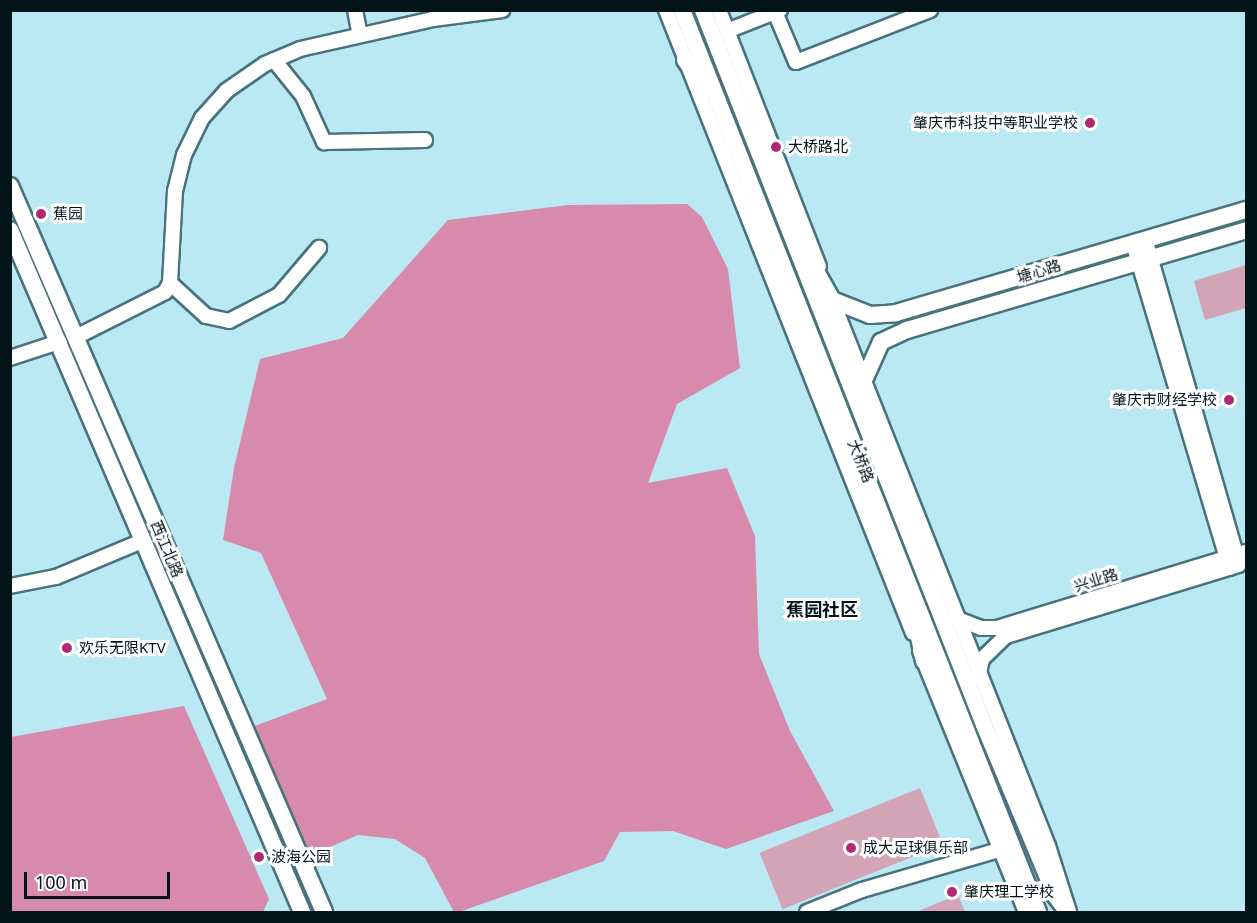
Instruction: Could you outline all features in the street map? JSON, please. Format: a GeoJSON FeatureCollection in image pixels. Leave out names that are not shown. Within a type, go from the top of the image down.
{"type":"FeatureCollection","features":[{"type":"Feature","properties":{"kind":"main road","name":"大桥路"},"geometry":{"type":"LineString","coordinates":[[682,10],[1038,912]]}},
{"type":"Feature","properties":{"kind":"main road","name":"大桥路"},"geometry":{"type":"LineString","coordinates":[[703,10],[778,206],[1040,859],[1055,895],[1069,912]]}},
{"type":"Feature","properties":{"kind":"main road"},"geometry":{"type":"LineString","coordinates":[[686,60],[720,108]]}},
{"type":"Feature","properties":{"kind":"main road","name":"西江北路"},"geometry":{"type":"LineString","coordinates":[[10,186],[324,912]]}},
{"type":"Feature","properties":{"kind":"main road"},"geometry":{"type":"LineString","coordinates":[[778,206],[832,300]]}},
{"type":"Feature","properties":{"kind":"main road","name":"塘心路"},"geometry":{"type":"LineString","coordinates":[[832,300],[870,315],[896,313],[1246,210]]}},
{"type":"Feature","properties":{"kind":"main road","name":"西江北路"},"geometry":{"type":"LineString","coordinates":[[10,230],[302,912]]}},
{"type":"Feature","properties":{"kind":"main road","name":"塘心路"},"geometry":{"type":"LineString","coordinates":[[864,380],[881,342],[891,337],[1144,258],[1246,230]]}},
{"type":"Feature","properties":{"kind":"main road"},"geometry":{"type":"LineString","coordinates":[[886,442],[901,514]]}},
{"type":"Feature","properties":{"kind":"main road"},"geometry":{"type":"LineString","coordinates":[[895,548],[924,661]]}},
{"type":"Feature","properties":{"kind":"main road"},"geometry":{"type":"LineString","coordinates":[[174,614],[191,606]]}},
{"type":"Feature","properties":{"kind":"street"},"geometry":{"type":"LineString","coordinates":[[355,10],[360,35]]}},
{"type":"Feature","properties":{"kind":"street"},"geometry":{"type":"LineString","coordinates":[[76,337],[165,292],[170,284],[176,191],[184,155],[202,118],[226,91],[274,60],[300,49],[434,19],[502,10]]}},
{"type":"Feature","properties":{"kind":"street"},"geometry":{"type":"LineString","coordinates":[[666,10],[1026,912]]}},
{"type":"Feature","properties":{"kind":"street"},"geometry":{"type":"LineString","coordinates":[[719,10],[978,677],[1048,846],[1069,912]]}},
{"type":"Feature","properties":{"kind":"street"},"geometry":{"type":"LineString","coordinates":[[728,31],[777,11],[796,62],[930,10]]}},
{"type":"Feature","properties":{"kind":"street"},"geometry":{"type":"LineString","coordinates":[[274,60],[303,96],[324,142],[425,140]]}},
{"type":"Feature","properties":{"kind":"street"},"geometry":{"type":"LineString","coordinates":[[1139,241],[1238,560]]}},
{"type":"Feature","properties":{"kind":"street"},"geometry":{"type":"LineString","coordinates":[[170,284],[206,316],[229,321],[279,295],[319,248]]}},
{"type":"Feature","properties":{"kind":"street"},"geometry":{"type":"LineString","coordinates":[[10,358],[59,342]]}},
{"type":"Feature","properties":{"kind":"street"},"geometry":{"type":"LineString","coordinates":[[10,586],[56,577],[142,541]]}},
{"type":"Feature","properties":{"kind":"street","name":"兴业路"},"geometry":{"type":"LineString","coordinates":[[955,618],[981,628],[997,628],[1238,560]]}},
{"type":"Feature","properties":{"kind":"street","name":"兴业路"},"geometry":{"type":"LineString","coordinates":[[978,677],[982,659],[1006,636],[1238,560]]}},
{"type":"Feature","properties":{"kind":"street"},"geometry":{"type":"LineString","coordinates":[[807,912],[862,890],[1002,849]]}},
{"type":"Feature","properties":{"kind":"shaded area"},"geometry":{"type":"Polygon","coordinates":[[[687,204],[702,217],[728,269],[740,368],[677,404],[648,483],[727,468],[755,536],[759,654],[790,731],[834,811],[726,849],[673,831],[620,832],[604,861],[459,912],[454,912],[425,858],[395,839],[358,835],[304,858],[249,728],[327,699],[261,553],[223,540],[234,468],[260,359],[343,338],[448,220],[568,205],[687,204]]]}},
{"type":"Feature","properties":{"kind":"shaded area"},"geometry":{"type":"Polygon","coordinates":[[[1246,265],[1246,308],[1205,320],[1194,281],[1246,265]]]}},
{"type":"Feature","properties":{"kind":"shaded area"},"geometry":{"type":"Polygon","coordinates":[[[184,706],[269,899],[263,912],[11,912],[11,737],[184,706]]]}},
{"type":"Feature","properties":{"kind":"shaded area","name":"成大足球俱乐部"},"geometry":{"type":"Polygon","coordinates":[[[920,788],[943,845],[782,909],[760,853],[920,788]]]}},
{"type":"Feature","properties":{"kind":"shaded area"},"geometry":{"type":"Polygon","coordinates":[[[957,895],[965,912],[916,912],[957,895]]]}},
{"type":"Feature","properties":{"kind":"place","name":"肇庆市科技中等职业学校"},"geometry":{"type":"Point","coordinates":[1090,123]}},
{"type":"Feature","properties":{"kind":"place","name":"大桥路北"},"geometry":{"type":"Point","coordinates":[776,147]}},
{"type":"Feature","properties":{"kind":"place","name":"蕉园"},"geometry":{"type":"Point","coordinates":[41,214]}},
{"type":"Feature","properties":{"kind":"place","name":"肇庆市财经学校"},"geometry":{"type":"Point","coordinates":[1229,400]}},
{"type":"Feature","properties":{"kind":"place","name":"欢乐无限KTV"},"geometry":{"type":"Point","coordinates":[67,648]}},
{"type":"Feature","properties":{"kind":"place","name":"成大足球俱乐部"},"geometry":{"type":"Point","coordinates":[851,848]}},
{"type":"Feature","properties":{"kind":"place","name":"波海公园"},"geometry":{"type":"Point","coordinates":[259,857]}},
{"type":"Feature","properties":{"kind":"place","name":"肇庆理工学校"},"geometry":{"type":"Point","coordinates":[952,892]}},
{"type":"Feature","properties":{"kind":"district","name":"蕉园社区"},"geometry":{"type":"Point","coordinates":[822,609]}}]}
